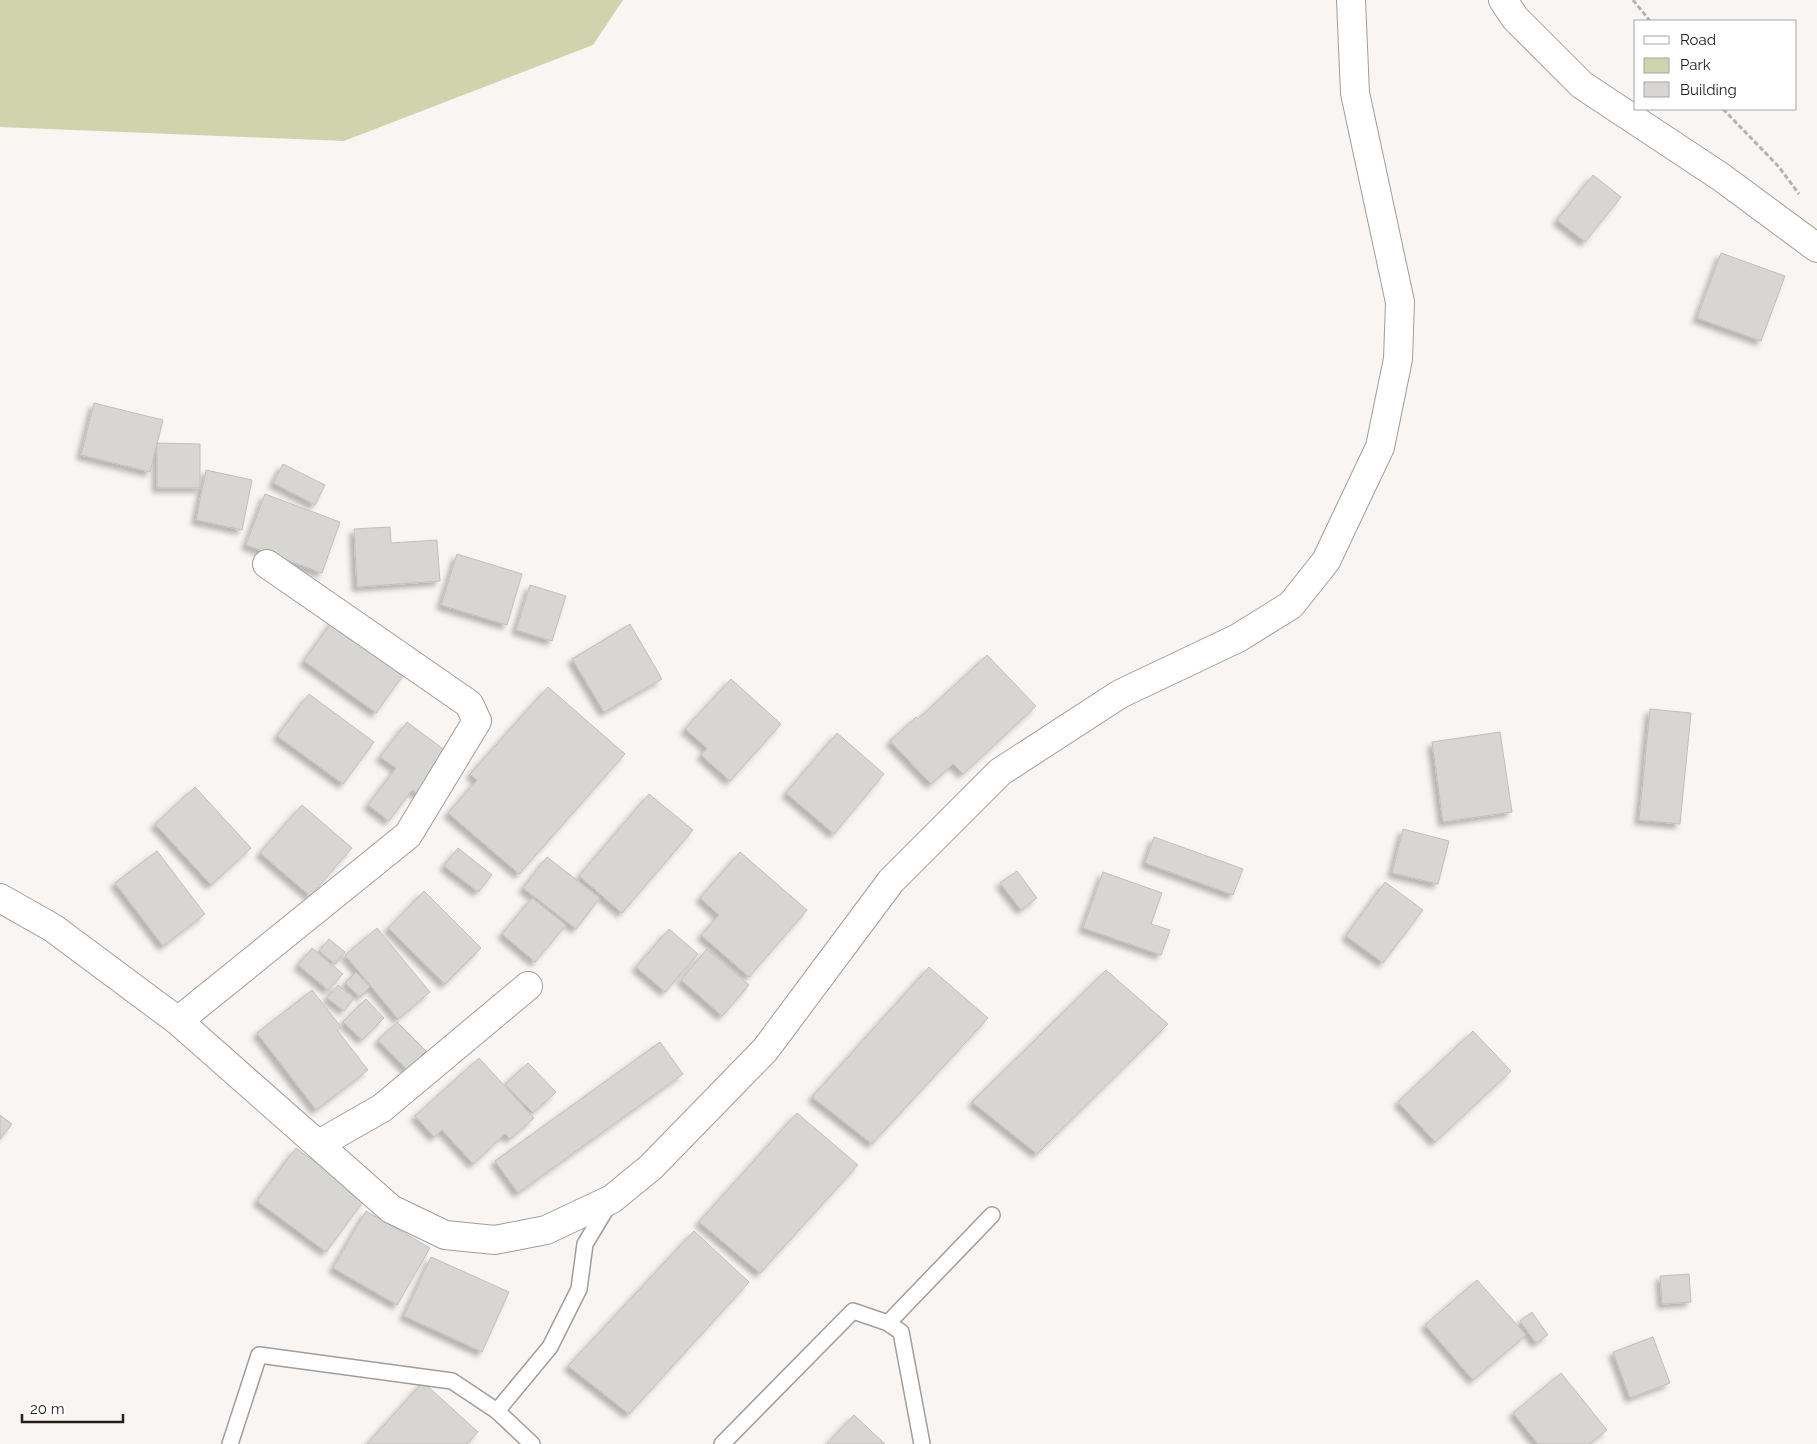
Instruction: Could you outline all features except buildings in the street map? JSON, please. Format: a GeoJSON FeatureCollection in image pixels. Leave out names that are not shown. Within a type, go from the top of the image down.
{"type":"FeatureCollection","features":[{"type":"Feature","properties":{"kind":"street"},"geometry":{"type":"LineString","coordinates":[[0,898],[52,928],[178,1021],[391,1209],[445,1235],[495,1240],[546,1230],[612,1199],[651,1167],[765,1050],[891,881],[1000,772],[1120,694],[1238,638],[1291,605],[1326,561],[1380,448],[1398,359],[1400,302],[1355,93],[1351,0]]}},
{"type":"Feature","properties":{"kind":"street"},"geometry":{"type":"LineString","coordinates":[[1503,0],[1515,18],[1582,84],[1721,176],[1817,248]]}},
{"type":"Feature","properties":{"kind":"street"},"geometry":{"type":"LineString","coordinates":[[178,1021],[408,835],[477,721],[469,704],[267,564]]}},
{"type":"Feature","properties":{"kind":"street"},"geometry":{"type":"LineString","coordinates":[[319,1144],[382,1108],[528,986]]}},
{"type":"Feature","properties":{"kind":"lane"},"geometry":{"type":"LineString","coordinates":[[497,1411],[550,1347],[579,1289],[585,1244],[612,1199]]}},
{"type":"Feature","properties":{"kind":"lane"},"geometry":{"type":"LineString","coordinates":[[888,1323],[992,1215]]}},
{"type":"Feature","properties":{"kind":"lane"},"geometry":{"type":"LineString","coordinates":[[722,1444],[853,1311],[888,1323],[901,1332],[922,1444]]}},
{"type":"Feature","properties":{"kind":"lane"},"geometry":{"type":"LineString","coordinates":[[230,1444],[259,1355],[452,1381],[497,1411],[532,1444]]}},
{"type":"Feature","properties":{"kind":"path"},"geometry":{"type":"LineString","coordinates":[[1633,0],[1649,20]]}},
{"type":"Feature","properties":{"kind":"path"},"geometry":{"type":"LineString","coordinates":[[1724,110],[1779,167],[1802,198]]}},
{"type":"Feature","properties":{"kind":"green space"},"geometry":{"type":"Polygon","coordinates":[[[0,0],[623,0],[593,45],[344,141],[0,127],[0,0]]]}}]}
